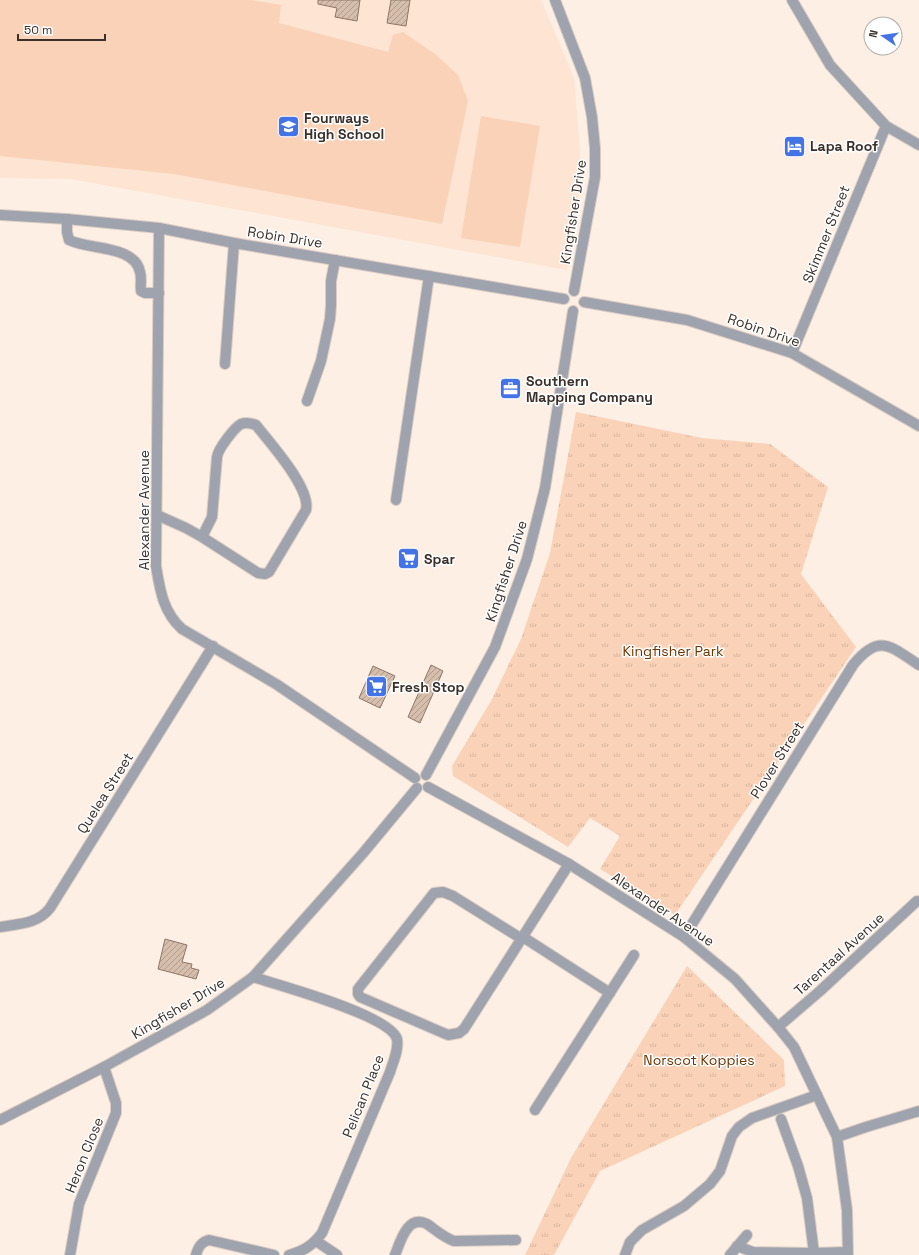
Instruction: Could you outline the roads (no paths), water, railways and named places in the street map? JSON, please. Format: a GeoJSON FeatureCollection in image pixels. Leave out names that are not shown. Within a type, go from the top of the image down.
{"type":"FeatureCollection","features":[{"type":"Feature","properties":{"kind":"street","name":"Kingfisher Drive"},"geometry":{"type":"LineString","coordinates":[[556,0],[585,78],[592,117],[595,148],[595,178],[574,291]]}},
{"type":"Feature","properties":{"kind":"street"},"geometry":{"type":"LineString","coordinates":[[792,0],[830,65],[886,126],[919,145]]}},
{"type":"Feature","properties":{"kind":"street","name":"Skimmer Street"},"geometry":{"type":"LineString","coordinates":[[792,353],[886,126]]}},
{"type":"Feature","properties":{"kind":"street","name":"Robin Drive"},"geometry":{"type":"LineString","coordinates":[[0,215],[67,219],[159,228],[234,243],[564,299]]}},
{"type":"Feature","properties":{"kind":"street"},"geometry":{"type":"LineString","coordinates":[[67,219],[67,232],[69,240],[77,244],[115,250],[128,257],[138,265],[141,273],[140,283],[142,291],[145,293],[159,293]]}},
{"type":"Feature","properties":{"kind":"street","name":"Alexander Avenue"},"geometry":{"type":"LineString","coordinates":[[159,228],[156,566],[161,594],[166,607],[174,622],[182,629],[276,684],[416,783]]}},
{"type":"Feature","properties":{"kind":"street"},"geometry":{"type":"LineString","coordinates":[[224,364],[234,243]]}},
{"type":"Feature","properties":{"kind":"street"},"geometry":{"type":"LineString","coordinates":[[307,401],[321,361],[330,319],[331,280],[335,260]]}},
{"type":"Feature","properties":{"kind":"street"},"geometry":{"type":"LineString","coordinates":[[396,500],[429,276]]}},
{"type":"Feature","properties":{"kind":"street"},"geometry":{"type":"LineString","coordinates":[[574,291],[582,294],[584,302],[579,310],[573,311],[568,310],[565,306],[564,299],[568,293],[574,291]]}},
{"type":"Feature","properties":{"kind":"street","name":"Robin Drive"},"geometry":{"type":"LineString","coordinates":[[584,302],[687,320],[792,353],[919,426]]}},
{"type":"Feature","properties":{"kind":"street","name":"Kingfisher Drive"},"geometry":{"type":"LineString","coordinates":[[426,775],[495,647],[527,559],[545,488],[573,311]]}},
{"type":"Feature","properties":{"kind":"street"},"geometry":{"type":"LineString","coordinates":[[157,515],[202,537],[258,573],[265,574],[269,572],[306,510],[306,504],[298,480],[256,425],[246,423],[240,425],[219,448],[216,457],[212,517],[202,537]]}},
{"type":"Feature","properties":{"kind":"street","name":"Quelea Street"},"geometry":{"type":"LineString","coordinates":[[0,927],[33,921],[42,916],[50,908],[213,646]]}},
{"type":"Feature","properties":{"kind":"street","name":"Plover Street"},"geometry":{"type":"LineString","coordinates":[[684,937],[853,665],[862,653],[875,646],[887,646],[919,665]]}},
{"type":"Feature","properties":{"kind":"street"},"geometry":{"type":"LineString","coordinates":[[420,774],[426,775],[429,780],[428,787],[422,790],[416,783],[420,774]]}},
{"type":"Feature","properties":{"kind":"street","name":"Kingfisher Drive"},"geometry":{"type":"LineString","coordinates":[[0,1120],[104,1067],[207,1010],[253,977],[364,852],[416,783]]}},
{"type":"Feature","properties":{"kind":"street","name":"Alexander Avenue"},"geometry":{"type":"LineString","coordinates":[[428,787],[569,864],[684,937],[735,979],[778,1027],[794,1048],[837,1137],[847,1210],[848,1253]]}},
{"type":"Feature","properties":{"kind":"street"},"geometry":{"type":"LineString","coordinates":[[569,864],[522,938],[464,1029],[460,1033],[448,1034],[360,997],[358,994],[358,989],[434,893],[443,892],[453,896],[522,938],[610,993]]}},
{"type":"Feature","properties":{"kind":"street","name":"Tarentaal Avenue"},"geometry":{"type":"LineString","coordinates":[[778,1027],[820,991],[917,901]]}},
{"type":"Feature","properties":{"kind":"street"},"geometry":{"type":"LineString","coordinates":[[535,1110],[634,955]]}},
{"type":"Feature","properties":{"kind":"street","name":"Pelican Place"},"geometry":{"type":"LineString","coordinates":[[253,977],[321,997],[380,1023],[393,1033],[397,1040],[396,1051],[390,1072],[322,1233],[316,1241]]}},
{"type":"Feature","properties":{"kind":"street","name":"Heron Close"},"geometry":{"type":"LineString","coordinates":[[70,1255],[79,1204],[116,1113],[116,1103],[104,1067]]}},
{"type":"Feature","properties":{"kind":"street"},"geometry":{"type":"LineString","coordinates":[[625,1255],[630,1242],[642,1230],[684,1206],[710,1184],[720,1170],[732,1136],[739,1128],[752,1118],[817,1095]]}},
{"type":"Feature","properties":{"kind":"street"},"geometry":{"type":"LineString","coordinates":[[837,1137],[919,1111]]}},
{"type":"Feature","properties":{"kind":"street"},"geometry":{"type":"LineString","coordinates":[[781,1118],[798,1166],[806,1198],[814,1253]]}},
{"type":"Feature","properties":{"kind":"street"},"geometry":{"type":"LineString","coordinates":[[395,1255],[406,1230],[410,1225],[415,1223],[425,1223],[446,1238],[454,1241],[516,1240]]}},
{"type":"Feature","properties":{"kind":"street"},"geometry":{"type":"LineString","coordinates":[[730,1255],[747,1235]]}},
{"type":"Feature","properties":{"kind":"street"},"geometry":{"type":"LineString","coordinates":[[196,1255],[200,1245],[204,1241],[209,1240],[274,1255]]}},
{"type":"Feature","properties":{"kind":"street"},"geometry":{"type":"LineString","coordinates":[[289,1255],[305,1249],[316,1241],[337,1255]]}},
{"type":"Feature","properties":{"kind":"street"},"geometry":{"type":"LineString","coordinates":[[737,1246],[753,1252],[848,1253]]}},
{"type":"Feature","properties":{"kind":"place","name":"Fourways High School"},"geometry":{"type":"Point","coordinates":[289,126]}},
{"type":"Feature","properties":{"kind":"place","name":"Lapa Roof"},"geometry":{"type":"Point","coordinates":[794,146]}},
{"type":"Feature","properties":{"kind":"place","name":"Southern Mapping Company"},"geometry":{"type":"Point","coordinates":[511,389]}},
{"type":"Feature","properties":{"kind":"place","name":"Spar"},"geometry":{"type":"Point","coordinates":[409,559]}},
{"type":"Feature","properties":{"kind":"place","name":"Fresh Stop"},"geometry":{"type":"Point","coordinates":[377,687]}},
{"type":"Feature","properties":{"kind":"park label","name":"Kingfisher Park"},"geometry":{"type":"Point","coordinates":[673,651]}},
{"type":"Feature","properties":{"kind":"park label","name":"Norscot Koppies"},"geometry":{"type":"Point","coordinates":[699,1060]}}]}
